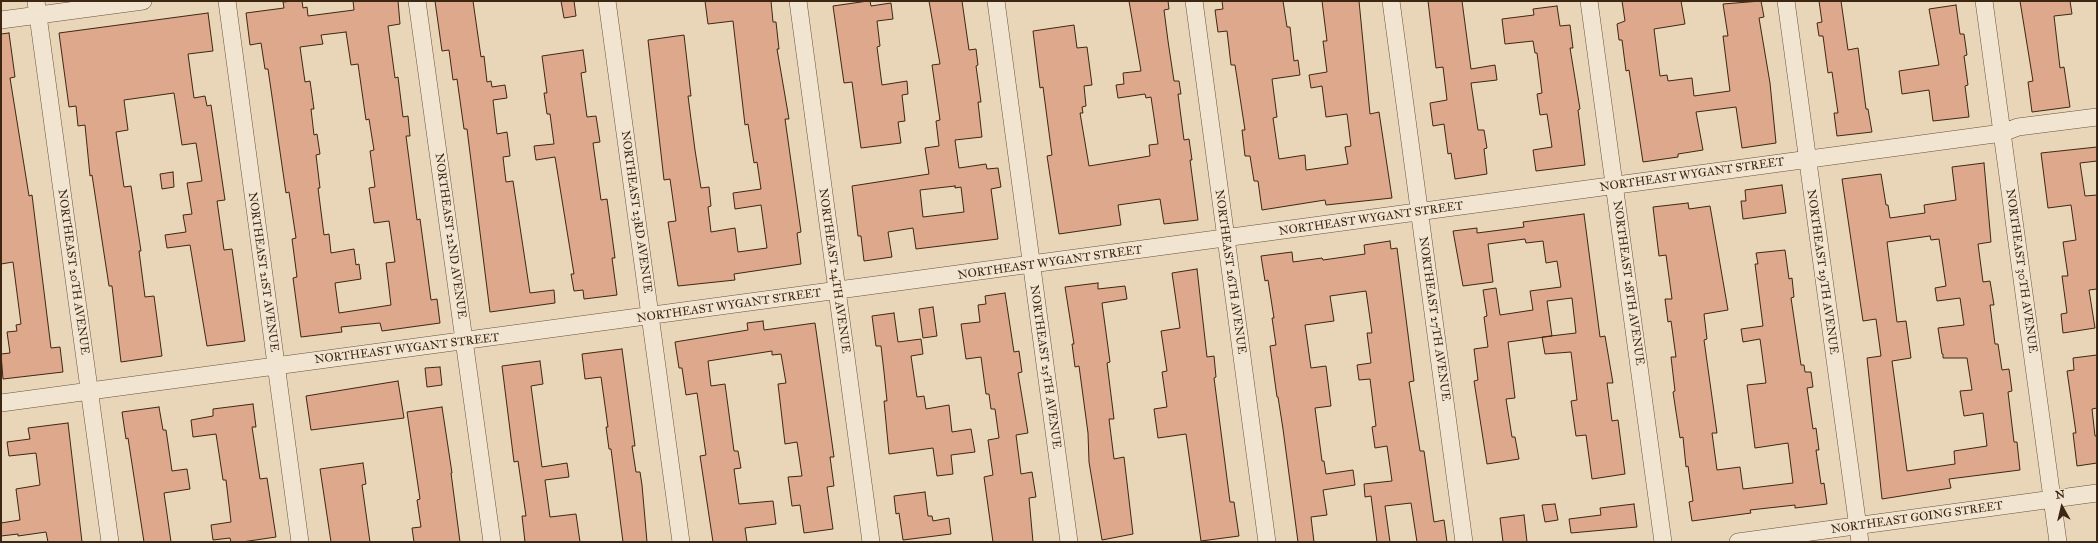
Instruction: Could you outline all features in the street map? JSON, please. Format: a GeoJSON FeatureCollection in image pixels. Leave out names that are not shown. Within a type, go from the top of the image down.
{"type":"FeatureCollection","features":[{"type":"Feature","properties":{"kind":"street"},"geometry":{"type":"LineString","coordinates":[[1,20],[37,8],[143,1]]}},
{"type":"Feature","properties":{"kind":"street","name":"NORTHEAST 21ST AVENUE"},"geometry":{"type":"LineString","coordinates":[[227,1],[300,542]]}},
{"type":"Feature","properties":{"kind":"street","name":"NORTHEAST 22ND AVENUE"},"geometry":{"type":"LineString","coordinates":[[418,1],[492,542]]}},
{"type":"Feature","properties":{"kind":"street","name":"NORTHEAST 23RD AVENUE"},"geometry":{"type":"LineString","coordinates":[[607,1],[681,542]]}},
{"type":"Feature","properties":{"kind":"street","name":"NORTHEAST 24TH AVENUE"},"geometry":{"type":"LineString","coordinates":[[798,1],[871,542]]}},
{"type":"Feature","properties":{"kind":"street","name":"NORTHEAST 25TH AVENUE"},"geometry":{"type":"LineString","coordinates":[[996,1],[1068,542]]}},
{"type":"Feature","properties":{"kind":"street","name":"NORTHEAST 26TH AVENUE"},"geometry":{"type":"LineString","coordinates":[[1194,1],[1267,542]]}},
{"type":"Feature","properties":{"kind":"street","name":"NORTHEAST 27TH AVENUE"},"geometry":{"type":"LineString","coordinates":[[1391,1],[1464,542]]}},
{"type":"Feature","properties":{"kind":"street","name":"NORTHEAST 28TH AVENUE"},"geometry":{"type":"LineString","coordinates":[[1589,1],[1663,542]]}},
{"type":"Feature","properties":{"kind":"street","name":"NORTHEAST 29TH AVENUE"},"geometry":{"type":"LineString","coordinates":[[1786,1],[1806,160],[1859,534]]}},
{"type":"Feature","properties":{"kind":"street","name":"NORTHEAST 30TH AVENUE"},"geometry":{"type":"LineString","coordinates":[[1984,1],[2058,542]]}},
{"type":"Feature","properties":{"kind":"street","name":"NORTHEAST 20TH AVENUE"},"geometry":{"type":"LineString","coordinates":[[37,8],[110,542]]}},
{"type":"Feature","properties":{"kind":"street","name":"NORTHEAST WYGANT STREET"},"geometry":{"type":"LineString","coordinates":[[1,403],[1031,266],[1420,211],[2002,133],[2018,127],[2097,117]]}},
{"type":"Feature","properties":{"kind":"street","name":"NORTHEAST GOING STREET"},"geometry":{"type":"LineString","coordinates":[[1738,542],[1859,534],[2052,499],[2097,493]]}},
{"type":"Feature","properties":{"kind":"building"},"geometry":{"type":"Polygon","coordinates":[[[302,1],[303,8],[307,7],[308,16],[354,10],[353,1],[398,1],[400,24],[388,26],[395,78],[398,77],[403,117],[408,116],[410,136],[406,136],[417,220],[420,219],[431,300],[437,299],[440,323],[382,331],[380,323],[341,327],[342,332],[301,337],[293,278],[297,277],[292,239],[296,238],[289,192],[286,193],[268,69],[265,69],[261,43],[250,45],[246,13],[284,8],[283,2],[302,1]],[[346,32],[321,35],[323,44],[300,47],[305,82],[310,81],[314,109],[311,109],[314,135],[317,134],[320,154],[316,155],[320,188],[318,188],[324,235],[329,234],[331,253],[354,249],[356,265],[359,264],[361,279],[335,283],[339,313],[391,305],[386,263],[395,262],[389,221],[374,223],[369,188],[375,187],[370,151],[374,150],[369,119],[366,120],[358,64],[351,65],[346,32]]]}},
{"type":"Feature","properties":{"kind":"building"},"geometry":{"type":"Polygon","coordinates":[[[435,1],[473,1],[481,57],[484,56],[487,82],[491,81],[492,87],[505,85],[507,98],[493,100],[497,134],[507,132],[510,156],[503,157],[506,182],[513,181],[530,293],[554,290],[555,303],[490,312],[467,129],[464,129],[457,79],[453,80],[449,50],[442,51],[435,1]]]}},
{"type":"Feature","properties":{"kind":"building"},"geometry":{"type":"Polygon","coordinates":[[[561,1],[574,1],[576,16],[564,18],[561,1]]]}},
{"type":"Feature","properties":{"kind":"building"},"geometry":{"type":"Polygon","coordinates":[[[705,1],[771,1],[773,22],[776,22],[779,49],[777,49],[789,119],[785,119],[801,232],[797,233],[801,264],[734,274],[735,280],[678,286],[668,222],[676,221],[670,179],[664,180],[648,40],[684,35],[691,96],[688,96],[695,150],[701,188],[709,187],[711,206],[708,207],[711,232],[735,228],[738,252],[767,248],[761,205],[735,209],[733,193],[761,189],[757,162],[754,163],[748,124],[745,125],[733,21],[708,24],[705,1]]]}},
{"type":"Feature","properties":{"kind":"building"},"geometry":{"type":"Polygon","coordinates":[[[870,1],[871,6],[891,3],[893,19],[877,21],[880,46],[877,47],[882,85],[907,81],[908,94],[902,95],[905,121],[898,122],[901,143],[861,148],[852,82],[844,83],[833,6],[870,1]]]}},
{"type":"Feature","properties":{"kind":"building"},"geometry":{"type":"Polygon","coordinates":[[[929,1],[962,1],[969,50],[976,49],[978,65],[976,66],[981,102],[978,102],[982,137],[955,140],[959,168],[986,164],[987,169],[998,168],[1001,187],[991,189],[998,239],[916,249],[913,228],[888,232],[892,257],[864,261],[861,236],[858,236],[852,186],[929,174],[925,148],[939,146],[936,121],[940,120],[932,65],[940,64],[929,1]],[[955,186],[920,190],[923,217],[964,212],[961,187],[955,188],[955,186]]]}},
{"type":"Feature","properties":{"kind":"building"},"geometry":{"type":"Polygon","coordinates":[[[1129,1],[1168,1],[1169,9],[1164,10],[1168,41],[1174,81],[1179,81],[1181,94],[1178,94],[1184,140],[1189,139],[1192,160],[1190,160],[1198,220],[1164,224],[1160,199],[1118,205],[1121,225],[1059,234],[1047,156],[1052,155],[1043,87],[1040,88],[1033,31],[1074,25],[1077,48],[1087,47],[1092,85],[1084,86],[1086,106],[1082,107],[1083,113],[1080,113],[1089,166],[1150,156],[1149,145],[1158,144],[1151,97],[1146,98],[1145,94],[1118,98],[1116,85],[1124,84],[1123,73],[1141,71],[1129,1]]]}},
{"type":"Feature","properties":{"kind":"building"},"geometry":{"type":"Polygon","coordinates":[[[1222,1],[1283,1],[1287,27],[1290,27],[1294,61],[1298,60],[1300,75],[1272,79],[1277,117],[1273,118],[1279,159],[1305,155],[1306,170],[1348,164],[1345,147],[1351,146],[1347,114],[1326,117],[1322,86],[1311,88],[1309,75],[1327,72],[1323,41],[1327,41],[1322,1],[1359,1],[1370,114],[1379,112],[1392,198],[1326,205],[1325,200],[1262,210],[1258,181],[1254,181],[1250,156],[1245,156],[1242,130],[1245,130],[1235,65],[1231,65],[1227,31],[1218,32],[1215,10],[1223,9],[1222,1]]]}},
{"type":"Feature","properties":{"kind":"building"},"geometry":{"type":"Polygon","coordinates":[[[1428,1],[1462,1],[1471,69],[1495,65],[1497,80],[1471,83],[1478,130],[1484,130],[1487,148],[1484,149],[1487,174],[1455,179],[1451,153],[1448,154],[1444,124],[1433,126],[1430,103],[1447,100],[1443,67],[1436,68],[1428,1]]]}},
{"type":"Feature","properties":{"kind":"building"},"geometry":{"type":"Polygon","coordinates":[[[1622,1],[1681,1],[1685,24],[1654,29],[1660,76],[1667,75],[1668,81],[1692,78],[1694,96],[1730,91],[1723,36],[1728,36],[1723,4],[1761,1],[1764,17],[1759,18],[1770,83],[1776,143],[1742,148],[1736,107],[1696,112],[1703,150],[1678,154],[1678,157],[1643,162],[1629,70],[1626,71],[1622,40],[1619,40],[1617,24],[1625,21],[1622,1]]]}},
{"type":"Feature","properties":{"kind":"building"},"geometry":{"type":"Polygon","coordinates":[[[1819,1],[1841,1],[1848,50],[1858,48],[1866,109],[1868,109],[1872,132],[1837,136],[1834,113],[1838,113],[1832,72],[1828,73],[1823,36],[1819,36],[1817,23],[1822,22],[1819,1]]]}},
{"type":"Feature","properties":{"kind":"building"},"geometry":{"type":"Polygon","coordinates":[[[2020,1],[2070,1],[2072,14],[2054,16],[2060,68],[2064,67],[2070,107],[2032,112],[2028,82],[2033,81],[2020,1]]]}},
{"type":"Feature","properties":{"kind":"building"},"geometry":{"type":"Polygon","coordinates":[[[1956,5],[1960,34],[1964,34],[1967,55],[1964,56],[1968,85],[1965,86],[1969,117],[1933,121],[1929,90],[1902,94],[1899,71],[1939,65],[1929,9],[1956,5]]]}},
{"type":"Feature","properties":{"kind":"building"},"geometry":{"type":"Polygon","coordinates":[[[1557,6],[1560,26],[1570,25],[1573,48],[1570,48],[1580,109],[1578,110],[1585,165],[1536,171],[1533,150],[1552,147],[1547,114],[1540,115],[1537,94],[1542,93],[1537,53],[1535,53],[1533,41],[1505,44],[1502,19],[1534,15],[1533,9],[1557,6]]]}},
{"type":"Feature","properties":{"kind":"building"},"geometry":{"type":"Polygon","coordinates":[[[208,13],[213,51],[188,54],[194,98],[205,96],[207,106],[211,105],[225,200],[217,201],[224,250],[232,249],[245,341],[207,346],[190,245],[167,248],[165,235],[186,232],[183,215],[192,214],[187,183],[202,181],[196,143],[182,145],[174,93],[124,100],[128,130],[116,132],[124,187],[131,186],[141,251],[139,251],[145,297],[154,296],[162,356],[121,362],[112,286],[109,286],[92,175],[90,176],[85,125],[78,126],[76,106],[69,107],[59,33],[208,13]]]}},
{"type":"Feature","properties":{"kind":"building"},"geometry":{"type":"Polygon","coordinates":[[[9,33],[15,77],[10,78],[29,196],[32,195],[51,348],[60,347],[63,372],[3,379],[1,354],[10,353],[7,332],[17,331],[16,325],[21,324],[13,262],[1,264],[1,34],[9,33]]]}},
{"type":"Feature","properties":{"kind":"building"},"geometry":{"type":"Polygon","coordinates":[[[583,50],[586,72],[581,73],[587,117],[596,116],[600,142],[593,143],[601,200],[607,199],[615,258],[612,258],[617,295],[584,299],[583,290],[574,291],[571,274],[574,274],[555,157],[536,160],[534,146],[554,144],[550,114],[547,114],[544,93],[547,93],[542,56],[583,50]]]}},
{"type":"Feature","properties":{"kind":"building"},"geometry":{"type":"Polygon","coordinates":[[[2097,147],[2097,161],[2080,163],[2085,196],[2097,195],[2097,289],[2089,290],[2095,328],[2063,333],[2061,314],[2067,313],[2062,276],[2068,276],[2063,242],[2076,240],[2071,205],[2048,208],[2041,153],[2097,147]]]}},
{"type":"Feature","properties":{"kind":"building"},"geometry":{"type":"Polygon","coordinates":[[[1984,163],[1991,242],[1978,244],[1983,282],[1990,281],[1994,305],[1990,305],[1995,344],[1998,344],[2002,370],[2009,369],[2012,391],[2008,392],[2014,442],[2017,442],[2020,470],[1949,479],[1951,488],[1882,499],[1867,358],[1881,356],[1876,319],[1863,321],[1842,179],[1881,174],[1886,205],[1888,205],[1890,218],[1925,213],[1924,205],[1956,200],[1952,167],[1984,163]],[[1930,236],[1887,242],[1897,322],[1906,321],[1911,358],[1892,361],[1907,471],[1955,464],[1954,451],[1987,446],[1983,413],[1964,416],[1960,391],[1972,390],[1967,358],[1943,358],[1938,328],[1964,325],[1960,298],[1937,301],[1935,288],[1946,286],[1939,239],[1931,240],[1930,236]]]}},
{"type":"Feature","properties":{"kind":"building"},"geometry":{"type":"Polygon","coordinates":[[[173,172],[174,187],[162,189],[160,174],[173,172]]]}},
{"type":"Feature","properties":{"kind":"building"},"geometry":{"type":"Polygon","coordinates":[[[1782,185],[1786,213],[1743,219],[1741,201],[1746,201],[1745,190],[1782,185]]]}},
{"type":"Feature","properties":{"kind":"building"},"geometry":{"type":"Polygon","coordinates":[[[1688,203],[1689,209],[1710,206],[1728,310],[1704,314],[1707,339],[1704,340],[1717,433],[1712,433],[1717,470],[1740,467],[1743,489],[1793,483],[1788,443],[1755,448],[1747,385],[1766,383],[1760,339],[1743,342],[1741,329],[1763,326],[1755,264],[1758,264],[1756,253],[1785,250],[1789,279],[1792,278],[1794,297],[1791,298],[1801,365],[1804,365],[1805,372],[1811,372],[1813,387],[1807,388],[1813,429],[1816,428],[1819,450],[1816,450],[1821,484],[1824,483],[1827,504],[1795,508],[1795,505],[1750,510],[1751,513],[1692,521],[1689,502],[1693,501],[1688,466],[1686,467],[1683,437],[1680,438],[1673,392],[1675,391],[1671,357],[1676,357],[1671,321],[1668,322],[1665,299],[1672,299],[1666,255],[1659,256],[1653,207],[1688,203]]]}},
{"type":"Feature","properties":{"kind":"building"},"geometry":{"type":"Polygon","coordinates":[[[1584,214],[1600,337],[1605,336],[1613,383],[1607,383],[1612,421],[1618,420],[1625,474],[1592,479],[1586,435],[1576,436],[1571,401],[1577,400],[1571,352],[1545,354],[1542,337],[1508,342],[1515,398],[1506,399],[1512,437],[1515,437],[1519,459],[1487,464],[1474,381],[1478,380],[1474,349],[1488,347],[1484,317],[1487,316],[1483,290],[1496,288],[1500,315],[1533,310],[1530,291],[1561,287],[1557,261],[1546,263],[1543,241],[1526,243],[1525,239],[1488,244],[1493,282],[1463,286],[1453,231],[1477,228],[1477,233],[1524,227],[1523,222],[1584,214]],[[1572,298],[1547,301],[1552,336],[1576,333],[1572,298]]]}},
{"type":"Feature","properties":{"kind":"building"},"geometry":{"type":"Polygon","coordinates":[[[1390,241],[1391,249],[1397,248],[1414,381],[1409,382],[1420,451],[1424,451],[1434,522],[1444,520],[1447,542],[1417,542],[1411,503],[1385,506],[1390,542],[1377,542],[1371,496],[1365,497],[1364,484],[1392,481],[1387,446],[1375,448],[1372,427],[1376,426],[1370,379],[1359,380],[1357,365],[1371,363],[1367,333],[1372,333],[1366,291],[1330,296],[1334,321],[1305,325],[1311,368],[1326,366],[1331,406],[1315,408],[1322,461],[1324,461],[1326,474],[1353,470],[1355,485],[1323,490],[1327,515],[1311,517],[1314,542],[1298,542],[1270,346],[1276,345],[1272,318],[1274,318],[1268,280],[1265,281],[1261,256],[1292,252],[1293,262],[1322,258],[1323,260],[1365,254],[1364,245],[1390,241]]]}},
{"type":"Feature","properties":{"kind":"building"},"geometry":{"type":"Polygon","coordinates":[[[1197,269],[1207,357],[1214,356],[1216,377],[1214,378],[1230,502],[1234,502],[1239,536],[1201,541],[1186,434],[1158,438],[1154,409],[1167,407],[1162,372],[1167,371],[1161,331],[1180,328],[1172,273],[1197,269]]]}},
{"type":"Feature","properties":{"kind":"building"},"geometry":{"type":"Polygon","coordinates":[[[1098,283],[1098,289],[1125,286],[1127,299],[1102,303],[1110,362],[1107,363],[1114,419],[1109,419],[1114,459],[1124,457],[1133,534],[1102,540],[1089,462],[1088,433],[1079,366],[1075,367],[1072,344],[1074,344],[1065,287],[1098,283]]]}},
{"type":"Feature","properties":{"kind":"building"},"geometry":{"type":"Polygon","coordinates":[[[1005,293],[1014,352],[1019,351],[1022,372],[1018,373],[1028,433],[1016,435],[1021,474],[1032,472],[1036,497],[1029,498],[1033,542],[993,542],[984,477],[993,475],[988,440],[999,438],[995,409],[991,409],[989,394],[986,394],[981,357],[966,359],[961,324],[980,322],[978,305],[986,304],[985,296],[1005,293]]]}},
{"type":"Feature","properties":{"kind":"building"},"geometry":{"type":"Polygon","coordinates":[[[933,307],[937,336],[923,338],[919,309],[933,307]]]}},
{"type":"Feature","properties":{"kind":"building"},"geometry":{"type":"Polygon","coordinates":[[[894,313],[898,342],[921,339],[923,354],[911,356],[917,397],[924,396],[926,409],[949,405],[952,432],[971,429],[975,452],[951,455],[953,474],[937,476],[933,448],[889,454],[884,401],[887,401],[881,346],[876,346],[872,316],[894,313]]]}},
{"type":"Feature","properties":{"kind":"building"},"geometry":{"type":"Polygon","coordinates":[[[763,321],[764,330],[815,323],[834,457],[830,457],[834,486],[827,487],[833,529],[804,533],[800,505],[792,506],[788,477],[802,476],[797,442],[785,444],[778,384],[786,383],[781,354],[772,355],[772,351],[708,361],[711,386],[725,384],[734,451],[738,451],[741,468],[734,469],[739,504],[773,501],[776,524],[745,528],[747,542],[713,542],[700,456],[706,455],[697,393],[686,395],[682,368],[679,368],[675,342],[748,330],[747,323],[763,321]]]}},
{"type":"Feature","properties":{"kind":"building"},"geometry":{"type":"Polygon","coordinates":[[[622,349],[635,446],[632,446],[636,472],[640,472],[647,542],[623,542],[611,449],[609,449],[606,427],[608,427],[601,377],[585,379],[582,354],[622,349]]]}},
{"type":"Feature","properties":{"kind":"building"},"geometry":{"type":"Polygon","coordinates":[[[2097,355],[2097,408],[2092,409],[2095,436],[2097,436],[2097,463],[2077,466],[2073,433],[2076,433],[2067,371],[2074,370],[2073,358],[2097,355]]]}},
{"type":"Feature","properties":{"kind":"building"},"geometry":{"type":"Polygon","coordinates":[[[540,361],[543,384],[531,386],[542,467],[567,463],[569,477],[545,480],[550,517],[576,514],[580,542],[525,542],[522,516],[526,516],[518,461],[514,462],[502,366],[540,361]]]}},
{"type":"Feature","properties":{"kind":"building"},"geometry":{"type":"Polygon","coordinates":[[[440,367],[442,385],[427,387],[425,368],[440,367]]]}},
{"type":"Feature","properties":{"kind":"building"},"geometry":{"type":"Polygon","coordinates":[[[398,381],[404,418],[311,430],[306,396],[398,381]]]}},
{"type":"Feature","properties":{"kind":"building"},"geometry":{"type":"Polygon","coordinates":[[[253,404],[256,427],[252,427],[260,479],[267,478],[276,537],[242,542],[231,542],[230,538],[213,540],[211,525],[231,522],[226,480],[223,480],[216,434],[193,437],[191,420],[213,416],[213,409],[253,404]]]}},
{"type":"Feature","properties":{"kind":"building"},"geometry":{"type":"Polygon","coordinates":[[[159,407],[163,430],[166,430],[172,471],[187,469],[190,489],[164,493],[171,542],[144,542],[128,438],[126,439],[122,412],[159,407]]]}},
{"type":"Feature","properties":{"kind":"building"},"geometry":{"type":"Polygon","coordinates":[[[442,407],[460,542],[414,542],[412,528],[421,527],[417,500],[420,499],[407,412],[442,407]]]}},
{"type":"Feature","properties":{"kind":"building"},"geometry":{"type":"Polygon","coordinates":[[[68,423],[82,542],[48,542],[46,532],[18,536],[18,534],[1,536],[1,523],[20,520],[16,489],[40,485],[36,453],[9,456],[7,442],[30,439],[28,428],[68,423]]]}},
{"type":"Feature","properties":{"kind":"building"},"geometry":{"type":"Polygon","coordinates":[[[363,463],[366,484],[362,485],[370,542],[331,542],[320,469],[363,463]]]}},
{"type":"Feature","properties":{"kind":"building"},"geometry":{"type":"Polygon","coordinates":[[[925,492],[928,516],[932,516],[933,521],[949,518],[951,534],[903,540],[899,513],[896,514],[894,496],[925,492]]]}},
{"type":"Feature","properties":{"kind":"building"},"geometry":{"type":"Polygon","coordinates":[[[1555,504],[1558,520],[1545,522],[1542,505],[1555,504]]]}},
{"type":"Feature","properties":{"kind":"building"},"geometry":{"type":"Polygon","coordinates":[[[1634,504],[1637,527],[1571,533],[1569,519],[1601,515],[1600,508],[1634,504]]]}},
{"type":"Feature","properties":{"kind":"building"},"geometry":{"type":"Polygon","coordinates":[[[1524,515],[1527,542],[1503,542],[1500,518],[1524,515]]]}}]}
